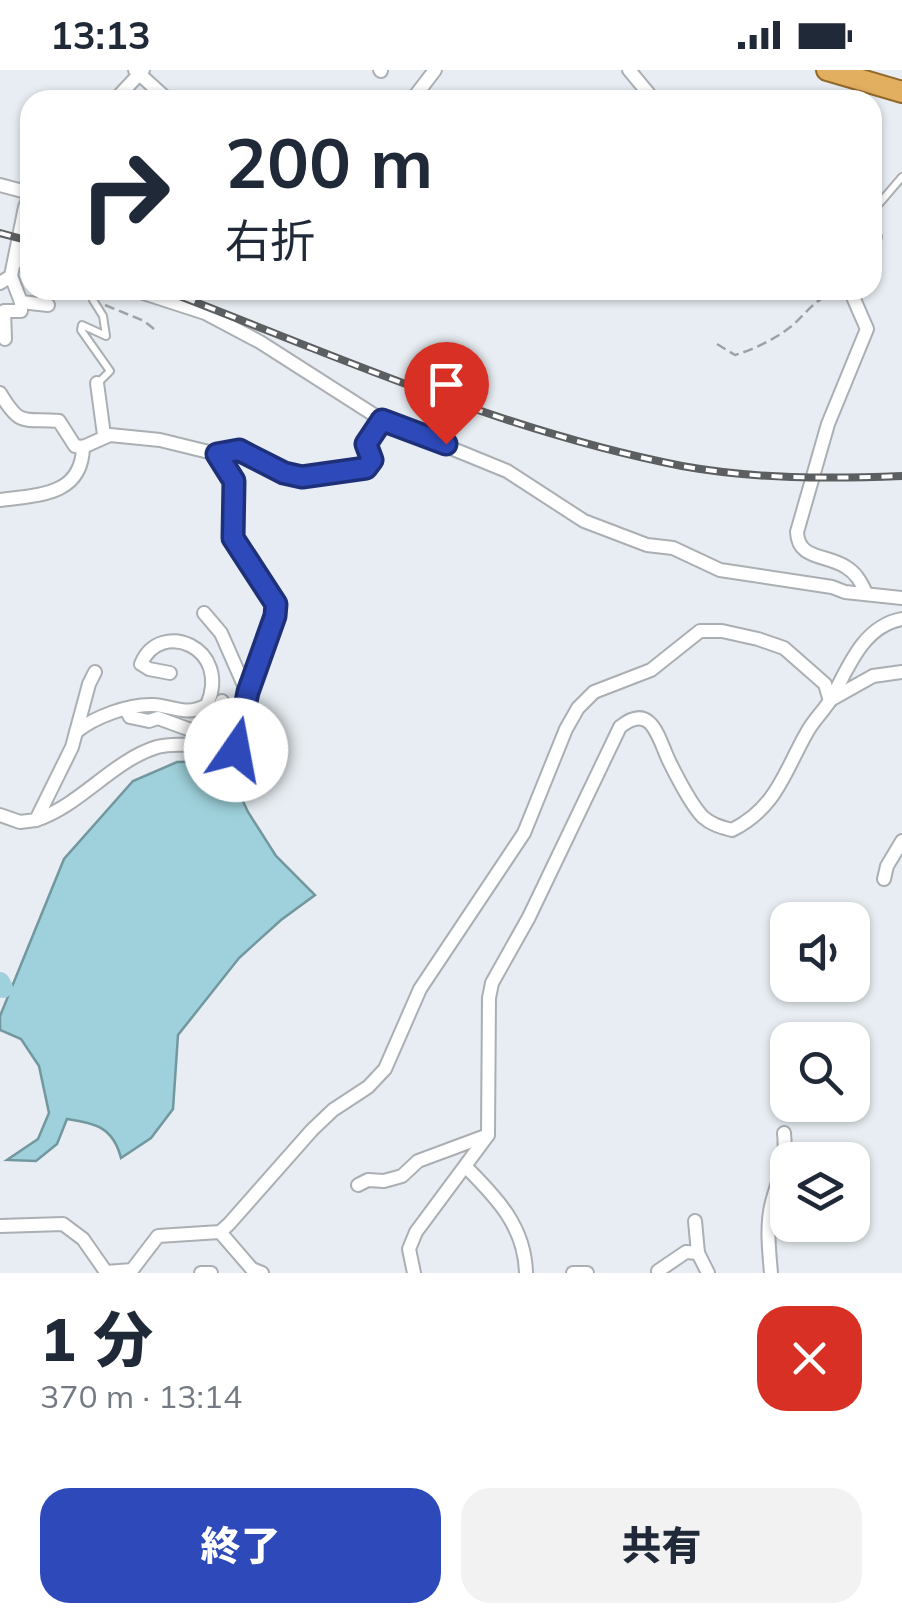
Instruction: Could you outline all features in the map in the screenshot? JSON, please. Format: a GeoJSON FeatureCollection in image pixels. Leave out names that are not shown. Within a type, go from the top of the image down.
{"type":"FeatureCollection","features":[{"type":"Feature","properties":{"kind":"highway"},"geometry":{"type":"LineString","coordinates":[[828,70],[902,92]]}},
{"type":"Feature","properties":{"kind":"street"},"geometry":{"type":"LineString","coordinates":[[420,90],[435,70]]}},
{"type":"Feature","properties":{"kind":"street"},"geometry":{"type":"LineString","coordinates":[[629,70],[646,90]]}},
{"type":"Feature","properties":{"kind":"street"},"geometry":{"type":"LineString","coordinates":[[139,71],[158,90]]}},
{"type":"Feature","properties":{"kind":"street"},"geometry":{"type":"LineString","coordinates":[[2,340],[4,311],[21,311],[21,302],[6,279],[20,238]]}},
{"type":"Feature","properties":{"kind":"street"},"geometry":{"type":"LineString","coordinates":[[15,260],[20,261]]}},
{"type":"Feature","properties":{"kind":"street"},"geometry":{"type":"LineString","coordinates":[[162,300],[218,320],[260,342],[382,420],[506,471],[562,509],[609,532],[647,545],[673,548],[734,574],[902,598]]}},
{"type":"Feature","properties":{"kind":"street"},"geometry":{"type":"LineString","coordinates":[[853,300],[867,328],[828,424],[797,532],[803,552],[846,566],[858,577],[866,593]]}},
{"type":"Feature","properties":{"kind":"street"},"geometry":{"type":"LineString","coordinates":[[21,302],[48,305]]}},
{"type":"Feature","properties":{"kind":"street"},"geometry":{"type":"LineString","coordinates":[[97,383],[104,436]]}},
{"type":"Feature","properties":{"kind":"street"},"geometry":{"type":"LineString","coordinates":[[0,392],[20,420],[59,421],[75,446],[83,447],[104,436],[160,440],[217,454],[239,450],[284,473],[302,477],[366,468],[372,460],[366,444],[382,420]]}},
{"type":"Feature","properties":{"kind":"street"},"geometry":{"type":"LineString","coordinates":[[0,500],[59,489],[80,470],[83,447]]}},
{"type":"Feature","properties":{"kind":"street"},"geometry":{"type":"LineString","coordinates":[[0,816],[20,822],[36,820],[78,798],[134,757],[160,746],[236,750],[248,692],[276,604],[233,538],[234,481],[217,454]]}},
{"type":"Feature","properties":{"kind":"street"},"geometry":{"type":"LineString","coordinates":[[204,614],[221,633],[233,667],[248,692]]}},
{"type":"Feature","properties":{"kind":"street"},"geometry":{"type":"LineString","coordinates":[[410,1269],[409,1249],[416,1232],[488,1134],[488,998],[492,983],[529,917],[620,727],[640,718],[652,725],[670,765],[701,815],[716,826],[732,830],[772,797],[788,774],[806,732],[830,701],[861,646],[877,628],[902,620]]}},
{"type":"Feature","properties":{"kind":"street"},"geometry":{"type":"LineString","coordinates":[[0,1226],[63,1224],[84,1239],[106,1272],[132,1270],[158,1236],[220,1232],[312,1130],[333,1110],[368,1087],[385,1068],[420,989],[524,833],[566,730],[578,708],[594,692],[651,670],[700,631],[722,631],[784,648],[825,684],[830,701]]}},
{"type":"Feature","properties":{"kind":"street"},"geometry":{"type":"LineString","coordinates":[[76,732],[87,723],[126,710],[153,705],[196,712],[207,705],[214,678],[208,657],[200,650],[191,643],[180,642],[144,656],[141,664],[149,670],[170,673]]}},
{"type":"Feature","properties":{"kind":"street"},"geometry":{"type":"LineString","coordinates":[[36,820],[76,732],[88,684],[95,672]]}},
{"type":"Feature","properties":{"kind":"street"},"geometry":{"type":"LineString","coordinates":[[830,701],[873,676],[902,672]]}},
{"type":"Feature","properties":{"kind":"street"},"geometry":{"type":"LineString","coordinates":[[199,733],[214,723],[222,701]]}},
{"type":"Feature","properties":{"kind":"street"},"geometry":{"type":"LineString","coordinates":[[126,710],[137,720],[158,718],[199,733],[239,734]]}},
{"type":"Feature","properties":{"kind":"street"},"geometry":{"type":"LineString","coordinates":[[884,878],[902,841]]}},
{"type":"Feature","properties":{"kind":"street"},"geometry":{"type":"LineString","coordinates":[[771,1273],[768,1240],[772,1204],[786,1160],[784,1133]]}},
{"type":"Feature","properties":{"kind":"street"},"geometry":{"type":"LineString","coordinates":[[358,1185],[402,1176],[418,1161],[488,1134]]}},
{"type":"Feature","properties":{"kind":"street"},"geometry":{"type":"LineString","coordinates":[[466,1168],[497,1198],[513,1221],[524,1245],[526,1273]]}},
{"type":"Feature","properties":{"kind":"street"},"geometry":{"type":"LineString","coordinates":[[695,1221],[698,1254],[708,1273]]}},
{"type":"Feature","properties":{"kind":"street"},"geometry":{"type":"LineString","coordinates":[[220,1232],[252,1268],[262,1273]]}},
{"type":"Feature","properties":{"kind":"street"},"geometry":{"type":"LineString","coordinates":[[658,1272],[686,1252],[698,1254]]}},
{"type":"Feature","properties":{"kind":"street"},"geometry":{"type":"LineString","coordinates":[[200,1273],[211,1273]]}},
{"type":"Feature","properties":{"kind":"street"},"geometry":{"type":"LineString","coordinates":[[573,1273],[587,1273]]}},
{"type":"Feature","properties":{"kind":"lane"},"geometry":{"type":"LineString","coordinates":[[882,200],[902,177]]}},
{"type":"Feature","properties":{"kind":"lane"},"geometry":{"type":"LineString","coordinates":[[92,300],[103,316],[106,336],[82,324],[81,330],[110,372],[97,383]]}},
{"type":"Feature","properties":{"kind":"path"},"geometry":{"type":"LineString","coordinates":[[92,300],[144,321],[154,330]]}},
{"type":"Feature","properties":{"kind":"path"},"geometry":{"type":"LineString","coordinates":[[718,344],[735,355],[748,351],[788,328],[817,300]]}},
{"type":"Feature","properties":{"kind":"water"},"geometry":{"type":"Polygon","coordinates":[[[224,761],[248,812],[276,856],[315,895],[239,958],[178,1035],[173,1109],[151,1138],[121,1158],[113,1139],[102,1128],[67,1119],[57,1144],[36,1161],[7,1160],[38,1139],[49,1113],[39,1066],[21,1039],[0,1030],[0,1016],[64,859],[133,781],[177,762],[224,761]]]}},
{"type":"Feature","properties":{"kind":"waterway"},"geometry":{"type":"LineString","coordinates":[[0,982],[3,988]]}},
{"type":"Feature","properties":{"kind":"railway"},"geometry":{"type":"LineString","coordinates":[[0,233],[20,238]]}},
{"type":"Feature","properties":{"kind":"railway"},"geometry":{"type":"LineString","coordinates":[[190,300],[419,389],[615,451],[682,466],[764,476],[902,476]]}},
{"type":"Feature","properties":{"kind":"route"},"geometry":{"type":"LineString","coordinates":[[236,750],[248,692],[276,604],[233,538],[234,481],[217,454],[239,450],[284,473],[302,477],[366,468],[372,460],[366,444],[382,420],[446,444]]}}]}
